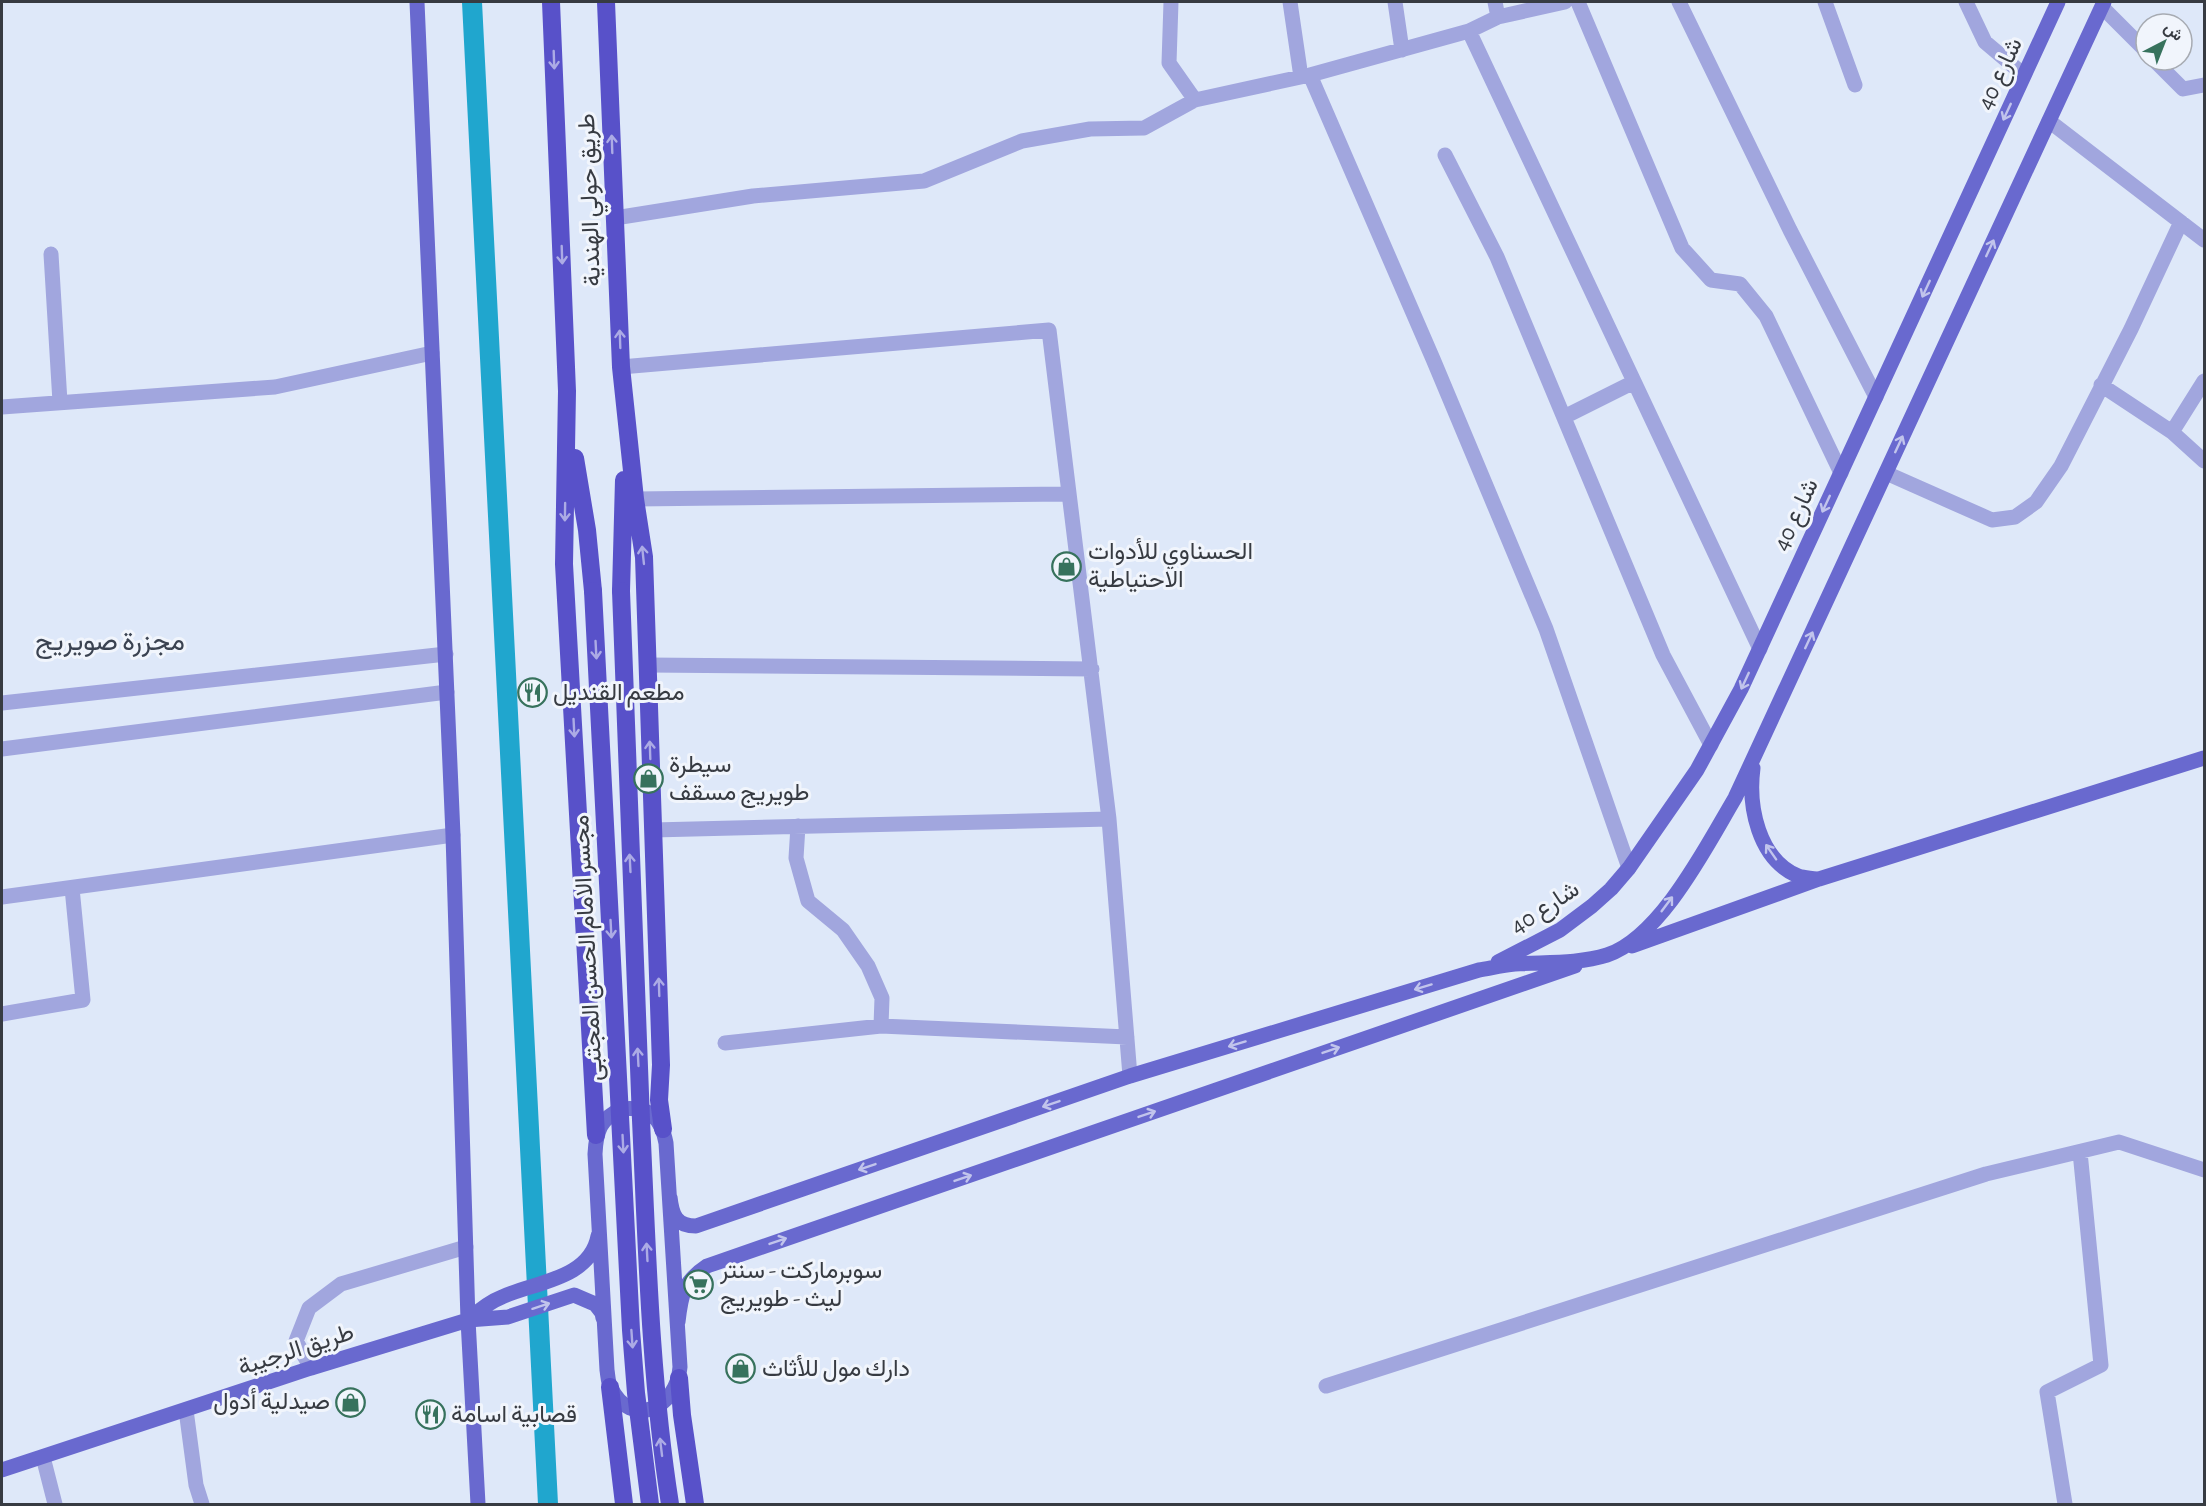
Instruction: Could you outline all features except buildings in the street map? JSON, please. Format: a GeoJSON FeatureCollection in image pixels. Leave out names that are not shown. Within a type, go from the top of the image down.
{"type":"FeatureCollection","features":[{"type":"Feature","properties":{"kind":"highway","name":"طريق حولي الهندية"},"geometry":{"type":"LineString","coordinates":[[551,2],[567,391]]}},
{"type":"Feature","properties":{"kind":"highway","name":"طريق حولي الهندية"},"geometry":{"type":"LineString","coordinates":[[606,2],[624,397]]}},
{"type":"Feature","properties":{"kind":"highway","name":"مجسر الامام الحسن المجتبى"},"geometry":{"type":"LineString","coordinates":[[567,391],[593,591],[632,1330],[636,1393],[650,1504]]}},
{"type":"Feature","properties":{"kind":"highway"},"geometry":{"type":"LineString","coordinates":[[567,391],[564,564],[596,1135]]}},
{"type":"Feature","properties":{"kind":"highway","name":"مجسر الامام الحسن المجتبى"},"geometry":{"type":"LineString","coordinates":[[624,397],[621,591],[628,831],[650,1327],[661,1448],[670,1504]]}},
{"type":"Feature","properties":{"kind":"highway"},"geometry":{"type":"LineString","coordinates":[[624,397],[644,557],[661,1065],[660,1100],[663,1129]]}},
{"type":"Feature","properties":{"kind":"highway"},"geometry":{"type":"LineString","coordinates":[[593,1072],[603,1086],[610,1091],[626,1095],[642,1091],[648,1086],[661,1065]]}},
{"type":"Feature","properties":{"kind":"highway"},"geometry":{"type":"LineString","coordinates":[[679,1378],[694,1504]]}},
{"type":"Feature","properties":{"kind":"highway"},"geometry":{"type":"LineString","coordinates":[[610,1387],[624,1504]]}},
{"type":"Feature","properties":{"kind":"highway"},"geometry":{"type":"LineString","coordinates":[[616,1445],[618,1438],[628,1426],[649,1417],[671,1424],[682,1435],[685,1442]]}},
{"type":"Feature","properties":{"kind":"main road"},"geometry":{"type":"LineString","coordinates":[[417,2],[446,654],[468,1320],[478,1504]]}},
{"type":"Feature","properties":{"kind":"main road","name":"شارع 40"},"geometry":{"type":"LineString","coordinates":[[1479,970],[1520,952],[1560,930],[1611,889],[1629,868],[1697,770],[1760,649],[2058,2]]}},
{"type":"Feature","properties":{"kind":"main road"},"geometry":{"type":"LineString","coordinates":[[670,1197],[679,1378],[666,1401],[651,1409],[635,1409],[620,1401],[610,1387],[607,1370],[595,1154],[596,1135],[603,1122],[608,1116],[622,1109],[637,1108],[651,1114],[663,1129],[670,1197],[671,1209],[676,1218],[687,1226],[696,1226],[1130,1077],[1479,970],[1512,964],[1575,960],[1607,955],[1630,942],[1665,908],[1690,873],[1735,798],[2103,4]]}},
{"type":"Feature","properties":{"kind":"main road"},"geometry":{"type":"LineString","coordinates":[[1755,757],[1751,801],[1757,825],[1767,847],[1781,866],[1799,877],[1819,879]]}},
{"type":"Feature","properties":{"kind":"main road"},"geometry":{"type":"LineString","coordinates":[[678,1322],[681,1297],[687,1284],[707,1266],[1607,955],[1819,879],[2205,758]]}},
{"type":"Feature","properties":{"kind":"main road"},"geometry":{"type":"LineString","coordinates":[[468,1320],[501,1297],[566,1275],[579,1267],[597,1243],[599,1229]]}},
{"type":"Feature","properties":{"kind":"main road"},"geometry":{"type":"LineString","coordinates":[[468,1320],[508,1317],[574,1295],[595,1304],[602,1313],[604,1324]]}},
{"type":"Feature","properties":{"kind":"main road","name":"طريق الرجيبة"},"geometry":{"type":"LineString","coordinates":[[2,1470],[310,1368],[468,1320]]}},
{"type":"Feature","properties":{"kind":"street"},"geometry":{"type":"LineString","coordinates":[[1171,2],[1169,63],[1195,100]]}},
{"type":"Feature","properties":{"kind":"street"},"geometry":{"type":"LineString","coordinates":[[1290,2],[1306,76],[1546,629],[1629,868]]}},
{"type":"Feature","properties":{"kind":"street"},"geometry":{"type":"LineString","coordinates":[[1395,2],[1402,50]]}},
{"type":"Feature","properties":{"kind":"street"},"geometry":{"type":"LineString","coordinates":[[615,218],[753,196],[924,181],[1022,141],[1090,129],[1144,128],[1195,100],[1306,76],[1469,31],[1497,9],[1565,2]]}},
{"type":"Feature","properties":{"kind":"street"},"geometry":{"type":"LineString","coordinates":[[1578,2],[1682,248],[1711,280],[1740,284],[1766,316],[1841,473]]}},
{"type":"Feature","properties":{"kind":"street"},"geometry":{"type":"LineString","coordinates":[[1679,2],[1790,230],[1876,397]]}},
{"type":"Feature","properties":{"kind":"street"},"geometry":{"type":"LineString","coordinates":[[1825,2],[1855,85]]}},
{"type":"Feature","properties":{"kind":"street"},"geometry":{"type":"LineString","coordinates":[[1966,2],[1985,42],[2025,75]]}},
{"type":"Feature","properties":{"kind":"street"},"geometry":{"type":"LineString","coordinates":[[2103,4],[2134,38]]}},
{"type":"Feature","properties":{"kind":"street"},"geometry":{"type":"LineString","coordinates":[[1469,31],[1760,649]]}},
{"type":"Feature","properties":{"kind":"street"},"geometry":{"type":"LineString","coordinates":[[2166,72],[2183,89],[2205,85]]}},
{"type":"Feature","properties":{"kind":"street"},"geometry":{"type":"LineString","coordinates":[[2049,121],[2205,240]]}},
{"type":"Feature","properties":{"kind":"street"},"geometry":{"type":"LineString","coordinates":[[1445,155],[1497,257],[1663,655],[1711,745]]}},
{"type":"Feature","properties":{"kind":"street"},"geometry":{"type":"LineString","coordinates":[[1886,473],[1992,520],[2015,517],[2036,502],[2061,466],[2131,329],[2181,222]]}},
{"type":"Feature","properties":{"kind":"street"},"geometry":{"type":"LineString","coordinates":[[51,254],[60,402]]}},
{"type":"Feature","properties":{"kind":"street"},"geometry":{"type":"LineString","coordinates":[[621,367],[1049,330],[1109,819],[1130,1077]]}},
{"type":"Feature","properties":{"kind":"street"},"geometry":{"type":"LineString","coordinates":[[2,407],[275,387],[432,353]]}},
{"type":"Feature","properties":{"kind":"street"},"geometry":{"type":"LineString","coordinates":[[2172,432],[2205,381]]}},
{"type":"Feature","properties":{"kind":"street"},"geometry":{"type":"LineString","coordinates":[[1564,417],[1634,382]]}},
{"type":"Feature","properties":{"kind":"street"},"geometry":{"type":"LineString","coordinates":[[2101,385],[2172,432],[2205,461]]}},
{"type":"Feature","properties":{"kind":"street"},"geometry":{"type":"LineString","coordinates":[[635,499],[1069,494]]}},
{"type":"Feature","properties":{"kind":"street"},"geometry":{"type":"LineString","coordinates":[[2,703],[446,654]]}},
{"type":"Feature","properties":{"kind":"street"},"geometry":{"type":"LineString","coordinates":[[648,665],[1092,669]]}},
{"type":"Feature","properties":{"kind":"street"},"geometry":{"type":"LineString","coordinates":[[2,749],[447,692]]}},
{"type":"Feature","properties":{"kind":"street"},"geometry":{"type":"LineString","coordinates":[[653,830],[1109,819]]}},
{"type":"Feature","properties":{"kind":"street"},"geometry":{"type":"LineString","coordinates":[[798,826],[796,858],[808,901],[843,930],[868,966],[882,999],[881,1026]]}},
{"type":"Feature","properties":{"kind":"street"},"geometry":{"type":"LineString","coordinates":[[2,897],[453,835]]}},
{"type":"Feature","properties":{"kind":"street"},"geometry":{"type":"LineString","coordinates":[[2,1014],[83,1000],[72,888]]}},
{"type":"Feature","properties":{"kind":"street"},"geometry":{"type":"LineString","coordinates":[[725,1043],[881,1026],[1127,1037]]}},
{"type":"Feature","properties":{"kind":"street"},"geometry":{"type":"LineString","coordinates":[[1326,1386],[1986,1174],[2119,1142],[2205,1170]]}},
{"type":"Feature","properties":{"kind":"street"},"geometry":{"type":"LineString","coordinates":[[2065,1504],[2047,1392],[2101,1365],[2080,1152]]}},
{"type":"Feature","properties":{"kind":"street"},"geometry":{"type":"LineString","coordinates":[[310,1368],[296,1341],[309,1308],[341,1284],[466,1247]]}},
{"type":"Feature","properties":{"kind":"street"},"geometry":{"type":"LineString","coordinates":[[186,1410],[196,1485],[202,1504]]}},
{"type":"Feature","properties":{"kind":"street"},"geometry":{"type":"LineString","coordinates":[[43,1457],[55,1504]]}},
{"type":"Feature","properties":{"kind":"waterway"},"geometry":{"type":"LineString","coordinates":[[472,2],[548,1504]]}},
{"type":"Feature","properties":{"kind":"place","name":"الحسناوي للأدوات الاحتياطية"},"geometry":{"type":"Point","coordinates":[1067,566]}},
{"type":"Feature","properties":{"kind":"place","name":"مطعم القنديل"},"geometry":{"type":"Point","coordinates":[532,693]}},
{"type":"Feature","properties":{"kind":"place","name":"سيطرة طويريج مسقف"},"geometry":{"type":"Point","coordinates":[648,779]}},
{"type":"Feature","properties":{"kind":"place","name":"سوبرماركت - سنتر ليث - طويريج"},"geometry":{"type":"Point","coordinates":[699,1285]}},
{"type":"Feature","properties":{"kind":"place","name":"دارك مول للأثاث"},"geometry":{"type":"Point","coordinates":[741,1369]}},
{"type":"Feature","properties":{"kind":"place","name":"صيدلية أدول"},"geometry":{"type":"Point","coordinates":[351,1402]}},
{"type":"Feature","properties":{"kind":"place","name":"قصابية اسامة"},"geometry":{"type":"Point","coordinates":[430,1415]}},
{"type":"Feature","properties":{"kind":"district","name":"مجزرة صويريج"},"geometry":{"type":"Point","coordinates":[110,641]}}]}
